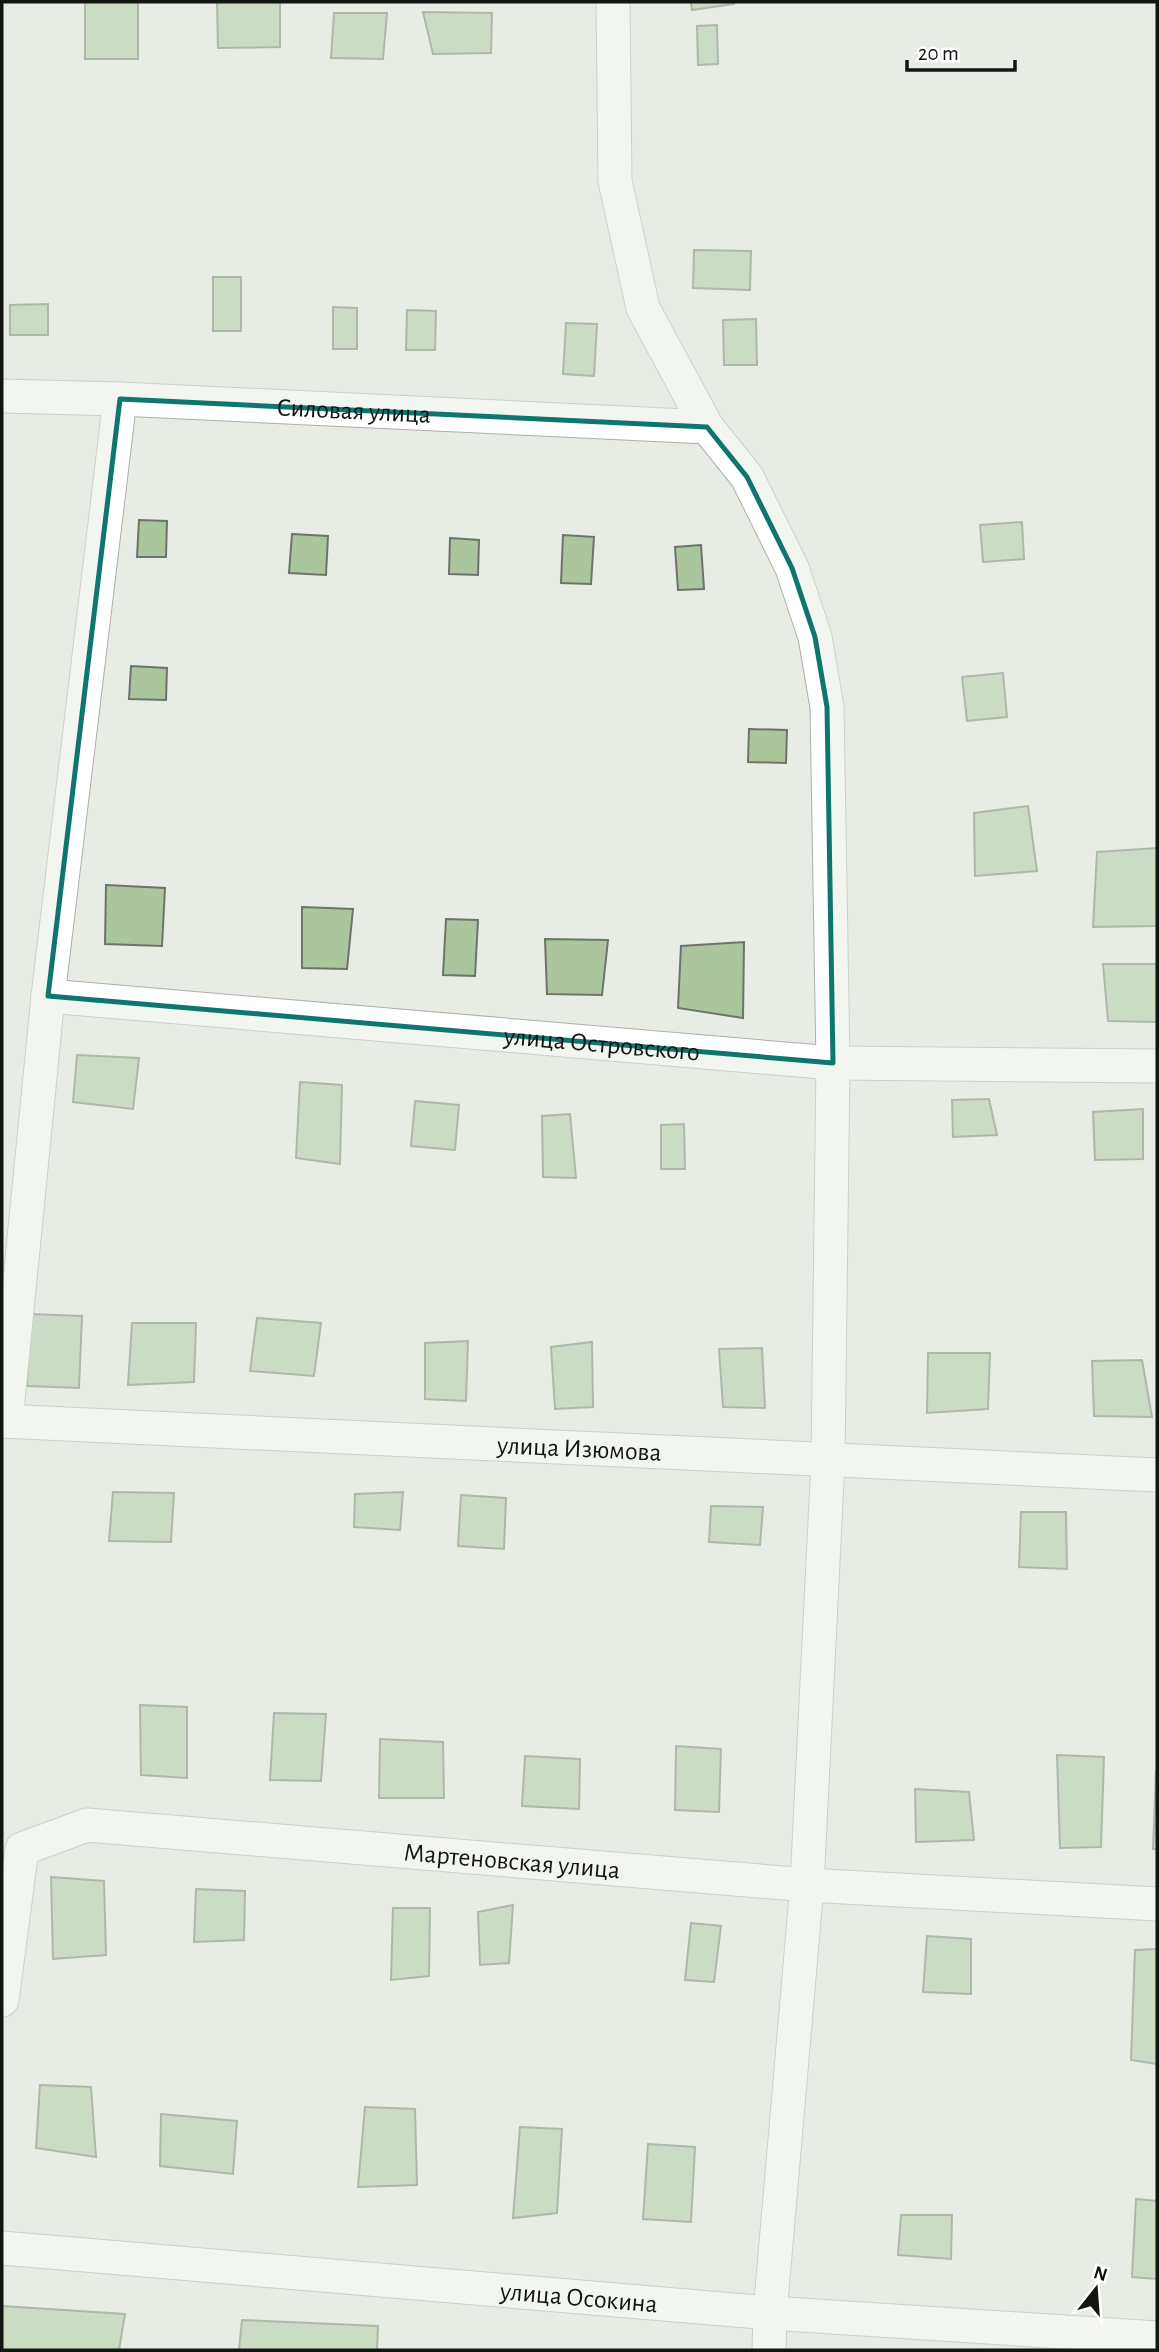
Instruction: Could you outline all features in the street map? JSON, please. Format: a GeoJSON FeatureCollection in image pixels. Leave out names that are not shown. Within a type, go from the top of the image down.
{"type":"FeatureCollection","features":[{"type":"Feature","properties":{"kind":"street"},"geometry":{"type":"LineString","coordinates":[[613,2],[615,181],[643,308],[707,427],[747,477],[792,568],[815,637],[827,707],[833,1063],[828,1461],[807,1885],[769,2350]]}},
{"type":"Feature","properties":{"kind":"street","name":"Силовая улица"},"geometry":{"type":"LineString","coordinates":[[2,396],[120,399],[707,427]]}},
{"type":"Feature","properties":{"kind":"street"},"geometry":{"type":"LineString","coordinates":[[4,1421],[48,996],[120,399]]}},
{"type":"Feature","properties":{"kind":"street","name":"улица Островского"},"geometry":{"type":"LineString","coordinates":[[48,996],[833,1063],[1157,1066]]}},
{"type":"Feature","properties":{"kind":"street","name":"улица Изюмова"},"geometry":{"type":"LineString","coordinates":[[4,1421],[1157,1475]]}},
{"type":"Feature","properties":{"kind":"street","name":"Мартеновская улица"},"geometry":{"type":"LineString","coordinates":[[2,2000],[22,1849],[87,1825],[807,1885],[1157,1904]]}},
{"type":"Feature","properties":{"kind":"street","name":"улица Осокина"},"geometry":{"type":"LineString","coordinates":[[2,2248],[770,2313],[1157,2338]]}},
{"type":"Feature","properties":{"kind":"highlighted area"},"geometry":{"type":"Polygon","coordinates":[[[120,399],[707,427],[747,477],[792,568],[815,637],[827,707],[833,1063],[48,996],[120,399]]]}},
{"type":"Feature","properties":{"kind":"building"},"geometry":{"type":"Polygon","coordinates":[[[85,2],[138,2],[138,59],[85,59],[85,2]]]}},
{"type":"Feature","properties":{"kind":"building"},"geometry":{"type":"Polygon","coordinates":[[[217,2],[280,2],[280,47],[218,48],[217,2]]]}},
{"type":"Feature","properties":{"kind":"building"},"geometry":{"type":"Polygon","coordinates":[[[691,2],[734,2],[734,4],[692,10],[691,2]]]}},
{"type":"Feature","properties":{"kind":"building"},"geometry":{"type":"Polygon","coordinates":[[[423,12],[492,13],[491,53],[433,54],[423,12]]]}},
{"type":"Feature","properties":{"kind":"building"},"geometry":{"type":"Polygon","coordinates":[[[334,13],[387,13],[383,59],[331,58],[334,13]]]}},
{"type":"Feature","properties":{"kind":"building"},"geometry":{"type":"Polygon","coordinates":[[[717,25],[718,64],[698,65],[697,26],[717,25]]]}},
{"type":"Feature","properties":{"kind":"building"},"geometry":{"type":"Polygon","coordinates":[[[694,250],[751,251],[750,290],[693,288],[694,250]]]}},
{"type":"Feature","properties":{"kind":"building"},"geometry":{"type":"Polygon","coordinates":[[[213,277],[241,277],[241,331],[213,331],[213,277]]]}},
{"type":"Feature","properties":{"kind":"building"},"geometry":{"type":"Polygon","coordinates":[[[48,304],[48,335],[10,335],[10,305],[48,304]]]}},
{"type":"Feature","properties":{"kind":"building"},"geometry":{"type":"Polygon","coordinates":[[[333,307],[357,308],[357,349],[333,349],[333,307]]]}},
{"type":"Feature","properties":{"kind":"building"},"geometry":{"type":"Polygon","coordinates":[[[407,310],[436,311],[435,350],[406,350],[407,310]]]}},
{"type":"Feature","properties":{"kind":"building"},"geometry":{"type":"Polygon","coordinates":[[[756,319],[757,365],[724,365],[723,320],[756,319]]]}},
{"type":"Feature","properties":{"kind":"building"},"geometry":{"type":"Polygon","coordinates":[[[566,323],[597,324],[594,376],[563,374],[566,323]]]}},
{"type":"Feature","properties":{"kind":"building"},"geometry":{"type":"Polygon","coordinates":[[[139,520],[167,521],[166,557],[137,557],[139,520]]]}},
{"type":"Feature","properties":{"kind":"building"},"geometry":{"type":"Polygon","coordinates":[[[1022,522],[1024,559],[983,562],[980,525],[1022,522]]]}},
{"type":"Feature","properties":{"kind":"building"},"geometry":{"type":"Polygon","coordinates":[[[292,534],[328,536],[326,575],[289,573],[292,534]]]}},
{"type":"Feature","properties":{"kind":"building"},"geometry":{"type":"Polygon","coordinates":[[[563,535],[594,537],[591,584],[561,583],[563,535]]]}},
{"type":"Feature","properties":{"kind":"building"},"geometry":{"type":"Polygon","coordinates":[[[450,538],[479,540],[478,575],[449,574],[450,538]]]}},
{"type":"Feature","properties":{"kind":"building"},"geometry":{"type":"Polygon","coordinates":[[[701,545],[704,589],[678,590],[675,547],[701,545]]]}},
{"type":"Feature","properties":{"kind":"building"},"geometry":{"type":"Polygon","coordinates":[[[131,666],[167,668],[166,700],[129,699],[131,666]]]}},
{"type":"Feature","properties":{"kind":"building"},"geometry":{"type":"Polygon","coordinates":[[[1003,673],[1007,717],[967,721],[962,677],[1003,673]]]}},
{"type":"Feature","properties":{"kind":"building"},"geometry":{"type":"Polygon","coordinates":[[[749,729],[787,730],[786,763],[748,762],[749,729]]]}},
{"type":"Feature","properties":{"kind":"building"},"geometry":{"type":"Polygon","coordinates":[[[1028,806],[1037,871],[975,876],[974,813],[1028,806]]]}},
{"type":"Feature","properties":{"kind":"building"},"geometry":{"type":"Polygon","coordinates":[[[1157,848],[1157,926],[1093,927],[1097,852],[1157,848]]]}},
{"type":"Feature","properties":{"kind":"building"},"geometry":{"type":"Polygon","coordinates":[[[106,885],[165,888],[162,946],[105,944],[106,885]]]}},
{"type":"Feature","properties":{"kind":"building"},"geometry":{"type":"Polygon","coordinates":[[[302,907],[353,909],[347,969],[302,968],[302,907]]]}},
{"type":"Feature","properties":{"kind":"building"},"geometry":{"type":"Polygon","coordinates":[[[446,919],[478,920],[475,976],[443,975],[446,919]]]}},
{"type":"Feature","properties":{"kind":"building"},"geometry":{"type":"Polygon","coordinates":[[[545,939],[608,940],[602,995],[547,994],[545,939]]]}},
{"type":"Feature","properties":{"kind":"building"},"geometry":{"type":"Polygon","coordinates":[[[744,942],[743,1018],[678,1008],[681,946],[744,942]]]}},
{"type":"Feature","properties":{"kind":"building"},"geometry":{"type":"Polygon","coordinates":[[[1103,964],[1157,964],[1157,1022],[1108,1021],[1103,964]]]}},
{"type":"Feature","properties":{"kind":"building"},"geometry":{"type":"Polygon","coordinates":[[[77,1055],[139,1058],[133,1109],[73,1102],[77,1055]]]}},
{"type":"Feature","properties":{"kind":"building"},"geometry":{"type":"Polygon","coordinates":[[[300,1082],[342,1085],[340,1164],[296,1158],[300,1082]]]}},
{"type":"Feature","properties":{"kind":"building"},"geometry":{"type":"Polygon","coordinates":[[[989,1099],[997,1135],[953,1137],[952,1100],[989,1099]]]}},
{"type":"Feature","properties":{"kind":"building"},"geometry":{"type":"Polygon","coordinates":[[[415,1101],[459,1105],[455,1150],[411,1146],[415,1101]]]}},
{"type":"Feature","properties":{"kind":"building"},"geometry":{"type":"Polygon","coordinates":[[[1143,1109],[1143,1159],[1095,1160],[1093,1112],[1143,1109]]]}},
{"type":"Feature","properties":{"kind":"building"},"geometry":{"type":"Polygon","coordinates":[[[570,1114],[576,1178],[543,1177],[542,1116],[570,1114]]]}},
{"type":"Feature","properties":{"kind":"building"},"geometry":{"type":"Polygon","coordinates":[[[684,1124],[685,1169],[661,1169],[661,1125],[684,1124]]]}},
{"type":"Feature","properties":{"kind":"building"},"geometry":{"type":"Polygon","coordinates":[[[30,1314],[82,1316],[79,1388],[27,1386],[30,1314]]]}},
{"type":"Feature","properties":{"kind":"building"},"geometry":{"type":"Polygon","coordinates":[[[257,1318],[321,1323],[314,1376],[250,1371],[257,1318]]]}},
{"type":"Feature","properties":{"kind":"building"},"geometry":{"type":"Polygon","coordinates":[[[132,1323],[196,1323],[194,1382],[128,1385],[132,1323]]]}},
{"type":"Feature","properties":{"kind":"building"},"geometry":{"type":"Polygon","coordinates":[[[468,1341],[466,1401],[425,1399],[425,1343],[468,1341]]]}},
{"type":"Feature","properties":{"kind":"building"},"geometry":{"type":"Polygon","coordinates":[[[592,1342],[593,1407],[555,1409],[551,1347],[592,1342]]]}},
{"type":"Feature","properties":{"kind":"building"},"geometry":{"type":"Polygon","coordinates":[[[762,1348],[765,1408],[723,1407],[719,1349],[762,1348]]]}},
{"type":"Feature","properties":{"kind":"building"},"geometry":{"type":"Polygon","coordinates":[[[928,1353],[990,1353],[988,1409],[927,1413],[928,1353]]]}},
{"type":"Feature","properties":{"kind":"building"},"geometry":{"type":"Polygon","coordinates":[[[1142,1360],[1152,1417],[1094,1416],[1092,1361],[1142,1360]]]}},
{"type":"Feature","properties":{"kind":"building"},"geometry":{"type":"Polygon","coordinates":[[[113,1492],[174,1493],[171,1542],[109,1541],[113,1492]]]}},
{"type":"Feature","properties":{"kind":"building"},"geometry":{"type":"Polygon","coordinates":[[[403,1492],[400,1530],[354,1527],[355,1494],[403,1492]]]}},
{"type":"Feature","properties":{"kind":"building"},"geometry":{"type":"Polygon","coordinates":[[[461,1495],[506,1498],[504,1549],[458,1546],[461,1495]]]}},
{"type":"Feature","properties":{"kind":"building"},"geometry":{"type":"Polygon","coordinates":[[[711,1506],[763,1507],[760,1545],[709,1542],[711,1506]]]}},
{"type":"Feature","properties":{"kind":"building"},"geometry":{"type":"Polygon","coordinates":[[[1021,1512],[1066,1512],[1067,1569],[1019,1567],[1021,1512]]]}},
{"type":"Feature","properties":{"kind":"building"},"geometry":{"type":"Polygon","coordinates":[[[140,1705],[187,1707],[187,1778],[141,1775],[140,1705]]]}},
{"type":"Feature","properties":{"kind":"building"},"geometry":{"type":"Polygon","coordinates":[[[274,1713],[326,1714],[321,1781],[270,1780],[274,1713]]]}},
{"type":"Feature","properties":{"kind":"building"},"geometry":{"type":"Polygon","coordinates":[[[380,1739],[443,1742],[444,1798],[379,1798],[380,1739]]]}},
{"type":"Feature","properties":{"kind":"building"},"geometry":{"type":"Polygon","coordinates":[[[676,1746],[721,1749],[719,1812],[675,1810],[676,1746]]]}},
{"type":"Feature","properties":{"kind":"building"},"geometry":{"type":"Polygon","coordinates":[[[1057,1755],[1104,1757],[1101,1847],[1060,1848],[1057,1755]]]}},
{"type":"Feature","properties":{"kind":"building"},"geometry":{"type":"Polygon","coordinates":[[[525,1756],[580,1759],[579,1809],[522,1806],[525,1756]]]}},
{"type":"Feature","properties":{"kind":"building"},"geometry":{"type":"Polygon","coordinates":[[[1156,1771],[1157,1849],[1153,1849],[1156,1771]]]}},
{"type":"Feature","properties":{"kind":"building"},"geometry":{"type":"Polygon","coordinates":[[[915,1789],[969,1792],[974,1840],[916,1842],[915,1789]]]}},
{"type":"Feature","properties":{"kind":"building"},"geometry":{"type":"Polygon","coordinates":[[[51,1877],[104,1881],[106,1955],[53,1959],[51,1877]]]}},
{"type":"Feature","properties":{"kind":"building"},"geometry":{"type":"Polygon","coordinates":[[[196,1889],[245,1891],[244,1940],[194,1942],[196,1889]]]}},
{"type":"Feature","properties":{"kind":"building"},"geometry":{"type":"Polygon","coordinates":[[[513,1905],[509,1963],[480,1965],[478,1912],[513,1905]]]}},
{"type":"Feature","properties":{"kind":"building"},"geometry":{"type":"Polygon","coordinates":[[[393,1908],[430,1908],[429,1976],[391,1980],[393,1908]]]}},
{"type":"Feature","properties":{"kind":"building"},"geometry":{"type":"Polygon","coordinates":[[[691,1923],[721,1926],[714,1982],[685,1980],[691,1923]]]}},
{"type":"Feature","properties":{"kind":"building"},"geometry":{"type":"Polygon","coordinates":[[[927,1936],[971,1939],[971,1994],[923,1992],[927,1936]]]}},
{"type":"Feature","properties":{"kind":"building"},"geometry":{"type":"Polygon","coordinates":[[[1157,1949],[1157,2064],[1131,2060],[1135,1950],[1157,1949]]]}},
{"type":"Feature","properties":{"kind":"building"},"geometry":{"type":"Polygon","coordinates":[[[40,2085],[91,2087],[96,2157],[36,2148],[40,2085]]]}},
{"type":"Feature","properties":{"kind":"building"},"geometry":{"type":"Polygon","coordinates":[[[365,2107],[415,2109],[417,2185],[358,2187],[365,2107]]]}},
{"type":"Feature","properties":{"kind":"building"},"geometry":{"type":"Polygon","coordinates":[[[161,2114],[237,2121],[233,2174],[160,2166],[161,2114]]]}},
{"type":"Feature","properties":{"kind":"building"},"geometry":{"type":"Polygon","coordinates":[[[520,2127],[562,2129],[557,2213],[513,2218],[520,2127]]]}},
{"type":"Feature","properties":{"kind":"building"},"geometry":{"type":"Polygon","coordinates":[[[648,2144],[695,2147],[691,2222],[643,2219],[648,2144]]]}},
{"type":"Feature","properties":{"kind":"building"},"geometry":{"type":"Polygon","coordinates":[[[1136,2199],[1157,2201],[1157,2279],[1132,2277],[1136,2199]]]}},
{"type":"Feature","properties":{"kind":"building"},"geometry":{"type":"Polygon","coordinates":[[[901,2215],[952,2215],[951,2259],[898,2255],[901,2215]]]}},
{"type":"Feature","properties":{"kind":"building"},"geometry":{"type":"Polygon","coordinates":[[[2,2306],[125,2314],[119,2350],[2,2350],[2,2306]]]}},
{"type":"Feature","properties":{"kind":"building"},"geometry":{"type":"Polygon","coordinates":[[[242,2320],[378,2326],[377,2350],[239,2350],[242,2320]]]}}]}
